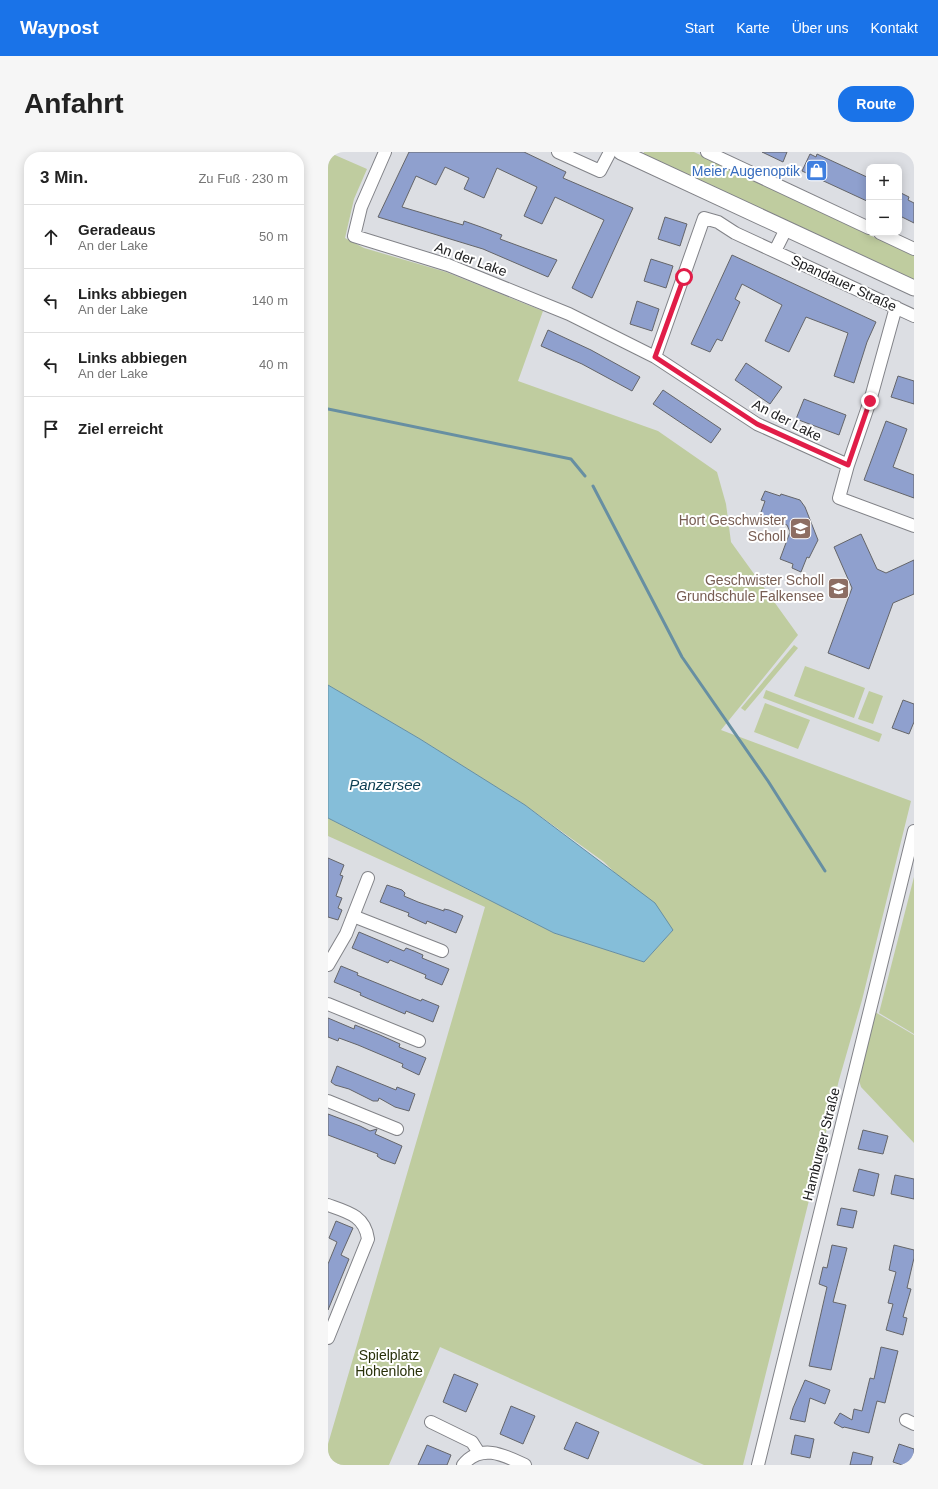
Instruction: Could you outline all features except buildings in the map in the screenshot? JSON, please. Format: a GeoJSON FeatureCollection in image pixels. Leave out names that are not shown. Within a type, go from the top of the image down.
{"type":"FeatureCollection","features":[{"type":"Feature","properties":{"kind":"main road","name":"Spandauer Straße"},"geometry":{"type":"LineString","coordinates":[[621,152],[914,288]]}},
{"type":"Feature","properties":{"kind":"street","name":"An der Lake"},"geometry":{"type":"LineString","coordinates":[[385,152],[361,207],[354,236],[448,265],[552,306],[655,357],[757,424],[848,465]]}},
{"type":"Feature","properties":{"kind":"street"},"geometry":{"type":"LineString","coordinates":[[558,152],[600,171],[610,152]]}},
{"type":"Feature","properties":{"kind":"street"},"geometry":{"type":"LineString","coordinates":[[707,152],[866,227]]}},
{"type":"Feature","properties":{"kind":"street","name":"Spandauer Straße"},"geometry":{"type":"LineString","coordinates":[[655,357],[704,218],[718,222],[735,233],[914,316]]}},
{"type":"Feature","properties":{"kind":"street","name":"Spandauer Straße"},"geometry":{"type":"LineString","coordinates":[[775,251],[786,228]]}},
{"type":"Feature","properties":{"kind":"street"},"geometry":{"type":"LineString","coordinates":[[886,236],[914,249]]}},
{"type":"Feature","properties":{"kind":"street"},"geometry":{"type":"LineString","coordinates":[[896,307],[870,401],[848,465],[839,498],[914,526]]}},
{"type":"Feature","properties":{"kind":"street","name":"Hamburger Straße"},"geometry":{"type":"LineString","coordinates":[[758,1465],[914,831]]}},
{"type":"Feature","properties":{"kind":"street"},"geometry":{"type":"LineString","coordinates":[[328,965],[335,956],[368,878]]}},
{"type":"Feature","properties":{"kind":"street"},"geometry":{"type":"LineString","coordinates":[[353,916],[442,951]]}},
{"type":"Feature","properties":{"kind":"street"},"geometry":{"type":"LineString","coordinates":[[328,1004],[419,1041]]}},
{"type":"Feature","properties":{"kind":"street"},"geometry":{"type":"LineString","coordinates":[[328,1101],[397,1129]]}},
{"type":"Feature","properties":{"kind":"street"},"geometry":{"type":"LineString","coordinates":[[328,1204],[351,1214],[360,1220],[366,1229],[368,1239],[328,1338]]}},
{"type":"Feature","properties":{"kind":"street"},"geometry":{"type":"LineString","coordinates":[[432,1422],[472,1442],[479,1453]]}},
{"type":"Feature","properties":{"kind":"street"},"geometry":{"type":"LineString","coordinates":[[463,1465],[468,1458],[479,1453],[497,1453],[525,1465]]}},
{"type":"Feature","properties":{"kind":"green space","name":"Spielplatz Hohenlohe"},"geometry":{"type":"Polygon","coordinates":[[[328,152],[367,169],[354,199],[345,238],[364,248],[446,272],[543,311],[518,381],[658,431],[717,472],[726,504],[731,542],[798,635],[721,730],[911,801],[862,1000],[839,1080],[743,1465],[704,1465],[440,1347],[389,1465],[328,1465],[328,1444],[485,907],[328,836],[328,818],[554,933],[644,962],[673,930],[604,862],[525,805],[420,739],[328,685],[328,152]]]}},
{"type":"Feature","properties":{"kind":"green space"},"geometry":{"type":"Polygon","coordinates":[[[644,152],[694,152],[866,233],[866,236],[872,236],[914,256],[914,281],[643,155],[644,152]]]}},
{"type":"Feature","properties":{"kind":"green space"},"geometry":{"type":"Polygon","coordinates":[[[794,645],[798,648],[745,711],[741,708],[794,645]]]}},
{"type":"Feature","properties":{"kind":"green space"},"geometry":{"type":"Polygon","coordinates":[[[805,666],[865,688],[854,718],[794,696],[805,666]]]}},
{"type":"Feature","properties":{"kind":"green space"},"geometry":{"type":"Polygon","coordinates":[[[766,690],[882,734],[879,742],[763,698],[766,690]]]}},
{"type":"Feature","properties":{"kind":"green space"},"geometry":{"type":"Polygon","coordinates":[[[869,691],[883,696],[873,724],[858,719],[869,691]]]}},
{"type":"Feature","properties":{"kind":"green space"},"geometry":{"type":"Polygon","coordinates":[[[765,703],[810,720],[798,749],[754,732],[765,703]]]}},
{"type":"Feature","properties":{"kind":"green space"},"geometry":{"type":"Polygon","coordinates":[[[914,877],[914,1034],[879,1013],[914,877]]]}},
{"type":"Feature","properties":{"kind":"green space"},"geometry":{"type":"Polygon","coordinates":[[[875,1012],[914,1035],[914,1143],[861,1087],[858,1077],[875,1012]]]}},
{"type":"Feature","properties":{"kind":"water","name":"Panzersee"},"geometry":{"type":"Polygon","coordinates":[[[328,685],[420,739],[525,805],[655,903],[673,930],[644,962],[554,933],[328,818],[328,685]]]}},
{"type":"Feature","properties":{"kind":"waterway"},"geometry":{"type":"LineString","coordinates":[[328,409],[571,459],[585,476]]}},
{"type":"Feature","properties":{"kind":"waterway"},"geometry":{"type":"LineString","coordinates":[[593,486],[682,657],[768,781],[825,871]]}},
{"type":"Feature","properties":{"kind":"place","name":"Meier Augenoptik"},"geometry":{"type":"Point","coordinates":[816,171]}},
{"type":"Feature","properties":{"kind":"place","name":"Hort Geschwister Scholl"},"geometry":{"type":"Point","coordinates":[801,528]}},
{"type":"Feature","properties":{"kind":"place","name":"Geschwister Scholl Grundschule Falkensee"},"geometry":{"type":"Point","coordinates":[839,588]}},
{"type":"Feature","properties":{"kind":"route"},"geometry":{"type":"LineString","coordinates":[[684,277],[655,357],[757,424],[848,465],[870,401]]}}]}
